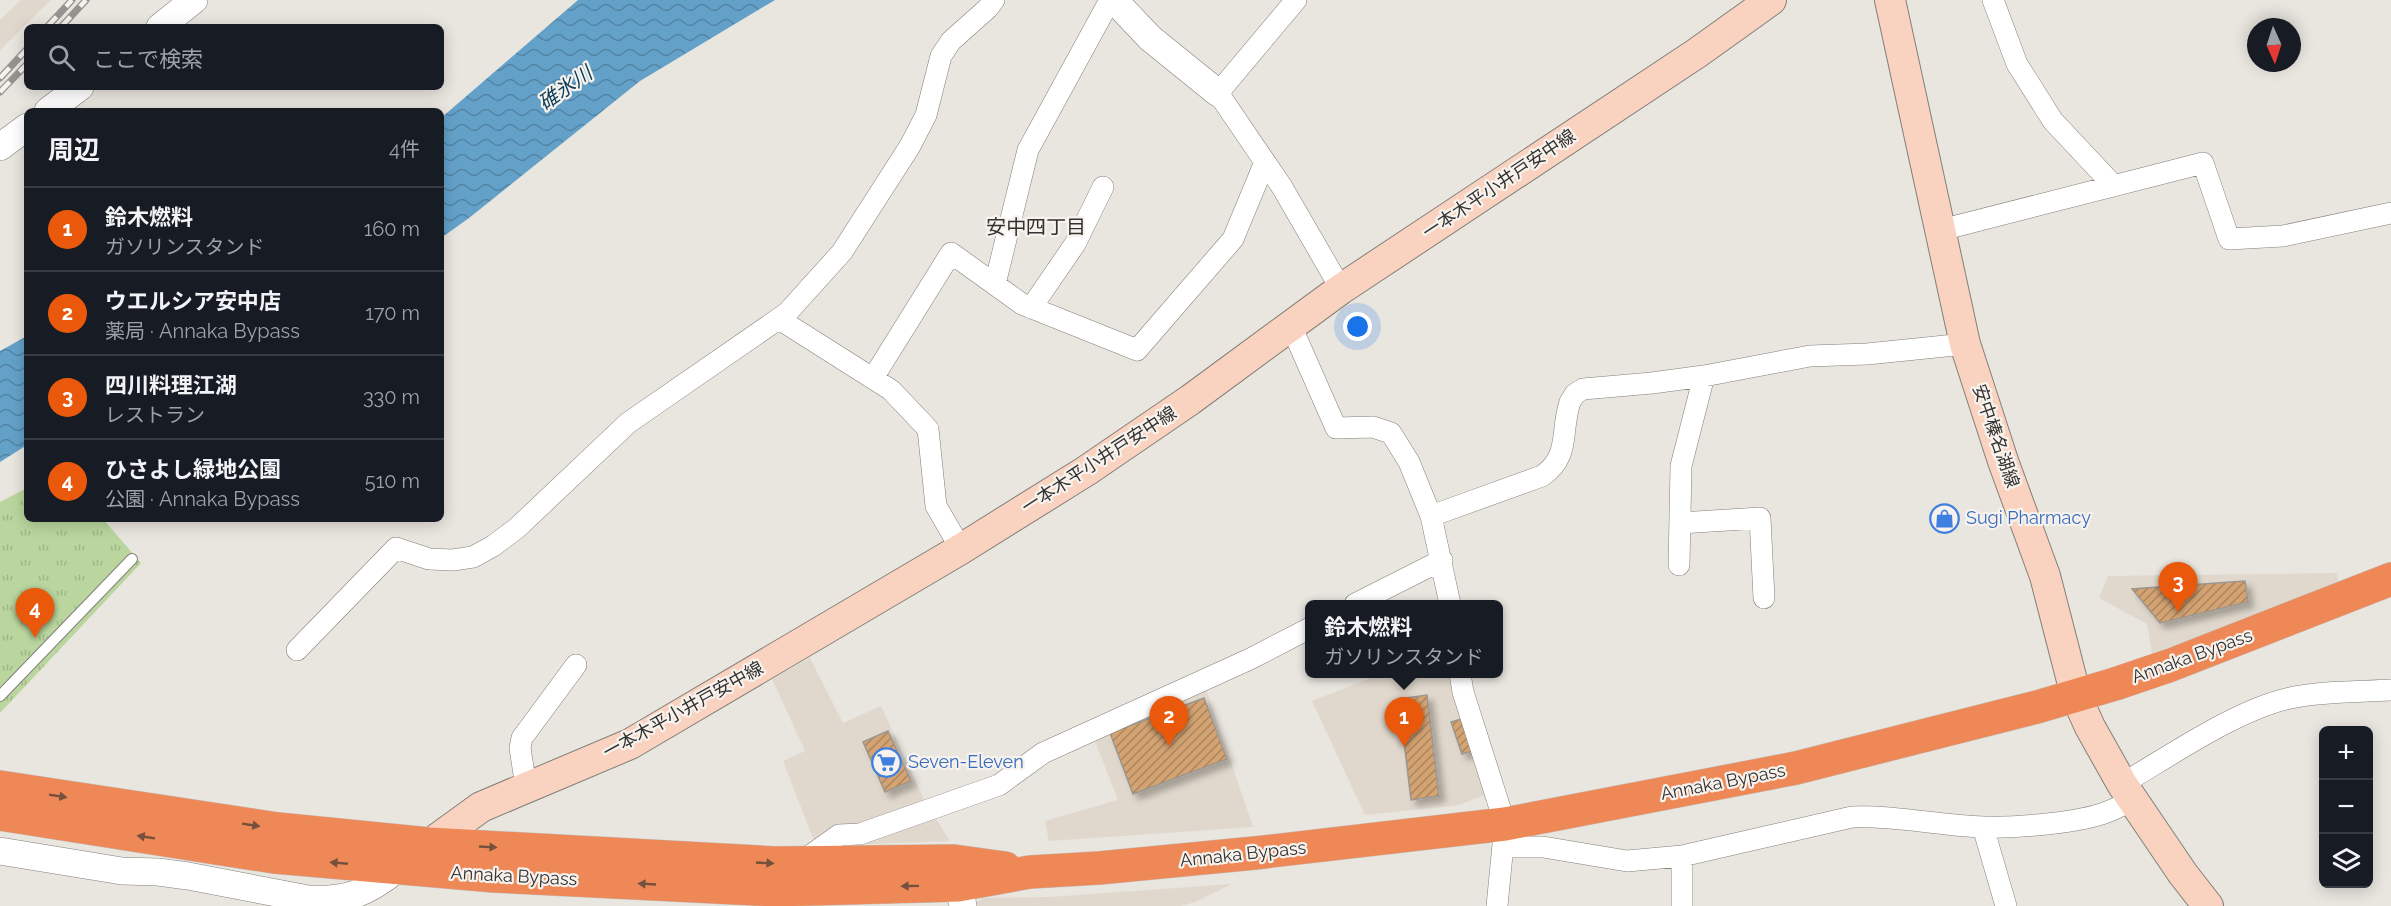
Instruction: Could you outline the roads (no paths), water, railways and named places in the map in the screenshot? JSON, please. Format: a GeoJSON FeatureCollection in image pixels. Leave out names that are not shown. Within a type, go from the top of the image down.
{"type":"FeatureCollection","features":[{"type":"Feature","properties":{"kind":"highway","name":"Annaka Bypass"},"geometry":{"type":"LineString","coordinates":[[0,814],[274,858],[507,877],[775,890],[958,884],[1030,872],[1099,868],[1255,853],[1504,836],[1796,768],[2076,696],[2171,665],[2391,579]]}},
{"type":"Feature","properties":{"kind":"highway","name":"Annaka Bypass"},"geometry":{"type":"LineString","coordinates":[[0,787],[278,829],[429,844],[800,863],[958,884]]}},
{"type":"Feature","properties":{"kind":"main road","name":"一本木平小井戸安中線"},"geometry":{"type":"LineString","coordinates":[[397,869],[481,807],[630,744],[961,549],[1086,471],[1190,400],[1341,289],[1697,53],[1771,0]]}},
{"type":"Feature","properties":{"kind":"main road","name":"安中榛名湖線"},"geometry":{"type":"LineString","coordinates":[[1890,0],[1965,344],[2003,461],[2045,576],[2076,696],[2090,727],[2127,792],[2183,874],[2208,906]]}},
{"type":"Feature","properties":{"kind":"street"},"geometry":{"type":"LineString","coordinates":[[164,24],[194,0]]}},
{"type":"Feature","properties":{"kind":"street"},"geometry":{"type":"LineString","coordinates":[[297,650],[396,548],[429,559],[453,560],[473,556],[493,546],[517,528],[628,423],[779,319],[810,290],[842,252],[882,191],[926,115],[941,56],[951,41],[994,0]]}},
{"type":"Feature","properties":{"kind":"street"},"geometry":{"type":"LineString","coordinates":[[995,284],[1028,150],[1112,0],[1150,38],[1218,93],[1282,187],[1341,289]]}},
{"type":"Feature","properties":{"kind":"street"},"geometry":{"type":"LineString","coordinates":[[1218,93],[1296,0]]}},
{"type":"Feature","properties":{"kind":"street"},"geometry":{"type":"LineString","coordinates":[[1993,0],[2017,64],[2053,121],[2114,186]]}},
{"type":"Feature","properties":{"kind":"street"},"geometry":{"type":"LineString","coordinates":[[52,108],[76,90]]}},
{"type":"Feature","properties":{"kind":"street"},"geometry":{"type":"LineString","coordinates":[[0,147],[24,129]]}},
{"type":"Feature","properties":{"kind":"street"},"geometry":{"type":"LineString","coordinates":[[873,378],[951,253],[1022,304],[1137,350],[1233,239],[1265,162]]}},
{"type":"Feature","properties":{"kind":"street"},"geometry":{"type":"LineString","coordinates":[[1941,230],[2203,163],[2229,239],[2283,236],[2391,213]]}},
{"type":"Feature","properties":{"kind":"street"},"geometry":{"type":"LineString","coordinates":[[1031,308],[1075,244],[1102,187]]}},
{"type":"Feature","properties":{"kind":"street"},"geometry":{"type":"LineString","coordinates":[[779,319],[891,390],[928,429],[936,506],[961,549]]}},
{"type":"Feature","properties":{"kind":"street"},"geometry":{"type":"LineString","coordinates":[[1291,326],[1336,428],[1373,427],[1391,433],[1409,462],[1431,516],[1442,560],[1448,600]]}},
{"type":"Feature","properties":{"kind":"street"},"geometry":{"type":"LineString","coordinates":[[1431,516],[1542,476],[1552,469],[1560,459],[1570,402],[1575,394],[1583,389],[1704,376],[1810,356],[1867,354],[1965,344]]}},
{"type":"Feature","properties":{"kind":"street"},"geometry":{"type":"LineString","coordinates":[[1679,565],[1681,466],[1704,376]]}},
{"type":"Feature","properties":{"kind":"street"},"geometry":{"type":"LineString","coordinates":[[1680,523],[1760,518],[1764,598]]}},
{"type":"Feature","properties":{"kind":"street"},"geometry":{"type":"LineString","coordinates":[[1363,600],[1442,560]]}},
{"type":"Feature","properties":{"kind":"street"},"geometry":{"type":"LineString","coordinates":[[800,863],[839,835],[861,834],[999,785],[1043,753],[1250,659],[1305,631]]}},
{"type":"Feature","properties":{"kind":"street"},"geometry":{"type":"LineString","coordinates":[[526,787],[520,748],[522,738],[576,665]]}},
{"type":"Feature","properties":{"kind":"street"},"geometry":{"type":"LineString","coordinates":[[1460,678],[1462,692],[1504,836],[1497,906]]}},
{"type":"Feature","properties":{"kind":"street"},"geometry":{"type":"LineString","coordinates":[[1504,836],[1543,847],[1627,861],[1682,856],[1851,817],[1871,816],[1983,827],[2026,826],[2090,817],[2106,813],[2127,792],[2224,725],[2269,705],[2307,695],[2391,690]]}},
{"type":"Feature","properties":{"kind":"street"},"geometry":{"type":"LineString","coordinates":[[1983,827],[2006,906]]}},
{"type":"Feature","properties":{"kind":"street"},"geometry":{"type":"LineString","coordinates":[[0,851],[122,871],[188,876],[285,901],[347,897],[376,886],[397,869]]}},
{"type":"Feature","properties":{"kind":"street"},"geometry":{"type":"LineString","coordinates":[[1682,856],[1682,906]]}},
{"type":"Feature","properties":{"kind":"lane"},"geometry":{"type":"LineString","coordinates":[[0,696],[132,559]]}},
{"type":"Feature","properties":{"kind":"water","name":"碓氷川"},"geometry":{"type":"Polygon","coordinates":[[[578,0],[775,0],[640,81],[444,236],[444,115],[578,0]]]}},
{"type":"Feature","properties":{"kind":"water"},"geometry":{"type":"Polygon","coordinates":[[[24,338],[24,447],[0,462],[0,351],[24,338]]]}},
{"type":"Feature","properties":{"kind":"railway"},"geometry":{"type":"LineString","coordinates":[[50,24],[72,0]]}},
{"type":"Feature","properties":{"kind":"railway"},"geometry":{"type":"LineString","coordinates":[[64,24],[86,0]]}},
{"type":"Feature","properties":{"kind":"railway"},"geometry":{"type":"LineString","coordinates":[[0,78],[24,52]]}},
{"type":"Feature","properties":{"kind":"railway"},"geometry":{"type":"LineString","coordinates":[[0,92],[24,67]]}},
{"type":"Feature","properties":{"kind":"place","name":"Sugi Pharmacy"},"geometry":{"type":"Point","coordinates":[1945,518]}},
{"type":"Feature","properties":{"kind":"place","name":"四川料理江湖"},"geometry":{"type":"Point","coordinates":[2178,612]}},
{"type":"Feature","properties":{"kind":"place","name":"ひさよし緑地公園"},"geometry":{"type":"Point","coordinates":[35,638]}},
{"type":"Feature","properties":{"kind":"place","name":"ウエルシア安中店"},"geometry":{"type":"Point","coordinates":[1169,746]}},
{"type":"Feature","properties":{"kind":"place","name":"鈴木燃料"},"geometry":{"type":"Point","coordinates":[1404,747]}},
{"type":"Feature","properties":{"kind":"place","name":"Seven-Eleven"},"geometry":{"type":"Point","coordinates":[887,762]}},
{"type":"Feature","properties":{"kind":"district","name":"安中四丁目"},"geometry":{"type":"Point","coordinates":[1036,227]}}]}
